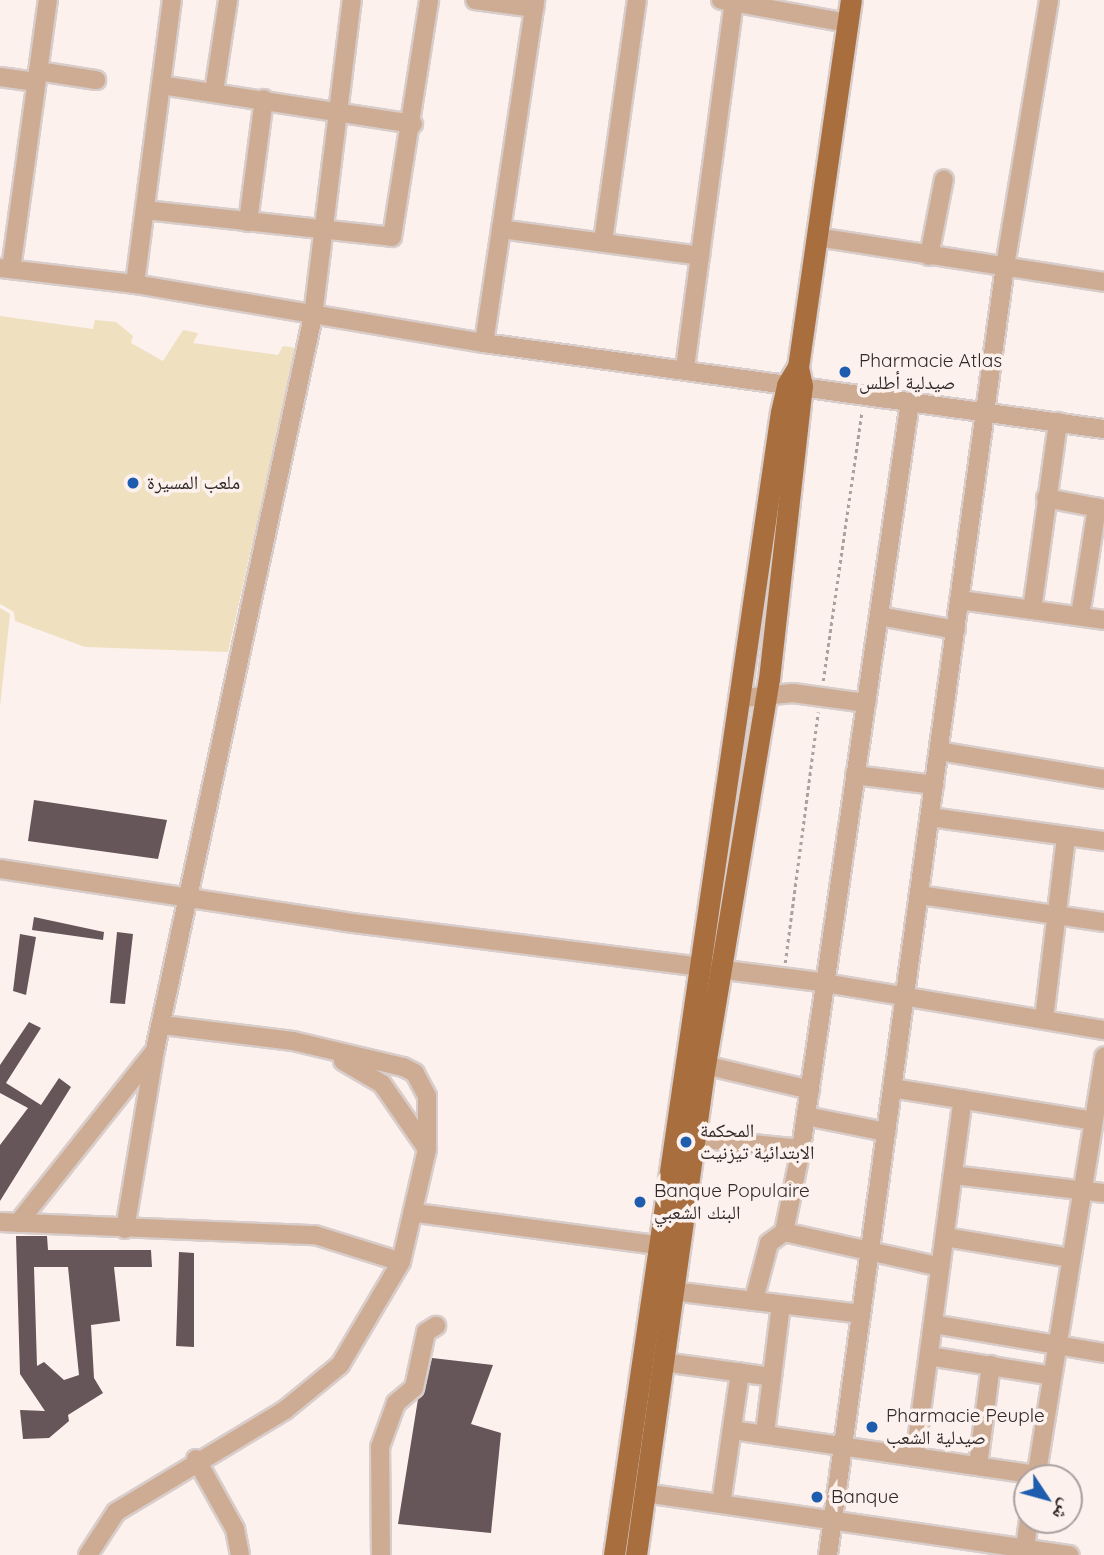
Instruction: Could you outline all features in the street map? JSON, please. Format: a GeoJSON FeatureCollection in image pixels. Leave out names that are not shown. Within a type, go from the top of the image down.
{"type":"FeatureCollection","features":[{"type":"Feature","properties":{"kind":"main road"},"geometry":{"type":"LineString","coordinates":[[636,1555],[630,1519],[668,1247],[698,969],[796,379],[851,0]]}},
{"type":"Feature","properties":{"kind":"main road"},"geometry":{"type":"LineString","coordinates":[[614,1555],[643,1493],[639,1454],[663,1362],[672,1292],[668,1247],[695,1138],[719,972],[767,689],[796,379]]}},
{"type":"Feature","properties":{"kind":"street"},"geometry":{"type":"LineString","coordinates":[[48,0],[5,268],[135,284],[484,343],[796,379],[910,402],[1104,429]]}},
{"type":"Feature","properties":{"kind":"street"},"geometry":{"type":"LineString","coordinates":[[135,284],[172,0]]}},
{"type":"Feature","properties":{"kind":"street"},"geometry":{"type":"LineString","coordinates":[[214,92],[228,0]]}},
{"type":"Feature","properties":{"kind":"street"},"geometry":{"type":"LineString","coordinates":[[125,1229],[155,1050],[193,895],[313,316],[336,112],[352,0]]}},
{"type":"Feature","properties":{"kind":"street"},"geometry":{"type":"LineString","coordinates":[[145,210],[323,232],[391,237],[413,124],[429,0]]}},
{"type":"Feature","properties":{"kind":"street"},"geometry":{"type":"LineString","coordinates":[[475,0],[534,4],[484,343]]}},
{"type":"Feature","properties":{"kind":"street"},"geometry":{"type":"LineString","coordinates":[[603,241],[637,0]]}},
{"type":"Feature","properties":{"kind":"street"},"geometry":{"type":"LineString","coordinates":[[828,1555],[1005,266],[1049,0]]}},
{"type":"Feature","properties":{"kind":"street"},"geometry":{"type":"LineString","coordinates":[[685,368],[729,1],[848,23]]}},
{"type":"Feature","properties":{"kind":"street"},"geometry":{"type":"LineString","coordinates":[[0,77],[96,80]]}},
{"type":"Feature","properties":{"kind":"street"},"geometry":{"type":"LineString","coordinates":[[161,85],[413,124]]}},
{"type":"Feature","properties":{"kind":"street"},"geometry":{"type":"LineString","coordinates":[[248,222],[264,99]]}},
{"type":"Feature","properties":{"kind":"street"},"geometry":{"type":"LineString","coordinates":[[929,256],[944,179]]}},
{"type":"Feature","properties":{"kind":"street"},"geometry":{"type":"LineString","coordinates":[[501,229],[700,256]]}},
{"type":"Feature","properties":{"kind":"street"},"geometry":{"type":"LineString","coordinates":[[817,237],[1104,282]]}},
{"type":"Feature","properties":{"kind":"street"},"geometry":{"type":"LineString","coordinates":[[754,1300],[769,1243],[785,1232],[801,1149],[910,402]]}},
{"type":"Feature","properties":{"kind":"street"},"geometry":{"type":"LineString","coordinates":[[1032,610],[1058,422]]}},
{"type":"Feature","properties":{"kind":"street"},"geometry":{"type":"LineString","coordinates":[[1046,498],[1101,508],[1097,559],[1080,616]]}},
{"type":"Feature","properties":{"kind":"street"},"geometry":{"type":"LineString","coordinates":[[960,600],[1104,620]]}},
{"type":"Feature","properties":{"kind":"street"},"geometry":{"type":"LineString","coordinates":[[879,616],[956,630]]}},
{"type":"Feature","properties":{"kind":"street"},"geometry":{"type":"LineString","coordinates":[[745,676],[767,689],[866,703]]}},
{"type":"Feature","properties":{"kind":"street"},"geometry":{"type":"LineString","coordinates":[[743,698],[767,689]]}},
{"type":"Feature","properties":{"kind":"street"},"geometry":{"type":"LineString","coordinates":[[939,751],[1104,779]]}},
{"type":"Feature","properties":{"kind":"street"},"geometry":{"type":"LineString","coordinates":[[855,775],[934,785]]}},
{"type":"Feature","properties":{"kind":"street"},"geometry":{"type":"LineString","coordinates":[[930,817],[1104,841]]}},
{"type":"Feature","properties":{"kind":"street"},"geometry":{"type":"LineString","coordinates":[[1044,1019],[1066,836]]}},
{"type":"Feature","properties":{"kind":"street"},"geometry":{"type":"LineString","coordinates":[[0,869],[193,895],[345,922],[719,972],[825,983],[1104,1030]]}},
{"type":"Feature","properties":{"kind":"street"},"geometry":{"type":"LineString","coordinates":[[919,895],[1104,922]]}},
{"type":"Feature","properties":{"kind":"street"},"geometry":{"type":"LineString","coordinates":[[88,1555],[116,1512],[197,1459],[285,1410],[340,1365],[401,1262],[416,1213],[427,1149],[429,1106],[422,1083],[403,1066],[369,1065],[293,1041],[163,1025]]}},
{"type":"Feature","properties":{"kind":"street"},"geometry":{"type":"LineString","coordinates":[[9,1222],[155,1050]]}},
{"type":"Feature","properties":{"kind":"street"},"geometry":{"type":"LineString","coordinates":[[1038,1464],[1104,1055]]}},
{"type":"Feature","properties":{"kind":"street"},"geometry":{"type":"LineString","coordinates":[[369,1065],[397,1101],[427,1149]]}},
{"type":"Feature","properties":{"kind":"street"},"geometry":{"type":"LineString","coordinates":[[705,1065],[810,1090]]}},
{"type":"Feature","properties":{"kind":"street"},"geometry":{"type":"LineString","coordinates":[[892,1088],[1093,1121]]}},
{"type":"Feature","properties":{"kind":"street"},"geometry":{"type":"LineString","coordinates":[[915,1457],[963,1098]]}},
{"type":"Feature","properties":{"kind":"street"},"geometry":{"type":"LineString","coordinates":[[806,1116],[886,1132]]}},
{"type":"Feature","properties":{"kind":"street"},"geometry":{"type":"LineString","coordinates":[[695,1138],[801,1149]]}},
{"type":"Feature","properties":{"kind":"street"},"geometry":{"type":"LineString","coordinates":[[953,1175],[1104,1193]]}},
{"type":"Feature","properties":{"kind":"street"},"geometry":{"type":"LineString","coordinates":[[416,1213],[668,1247]]}},
{"type":"Feature","properties":{"kind":"street"},"geometry":{"type":"LineString","coordinates":[[9,1222],[315,1235],[401,1262]]}},
{"type":"Feature","properties":{"kind":"street"},"geometry":{"type":"LineString","coordinates":[[785,1232],[940,1267]]}},
{"type":"Feature","properties":{"kind":"street"},"geometry":{"type":"LineString","coordinates":[[945,1237],[1071,1258]]}},
{"type":"Feature","properties":{"kind":"street"},"geometry":{"type":"LineString","coordinates":[[672,1292],[861,1314]]}},
{"type":"Feature","properties":{"kind":"street"},"geometry":{"type":"LineString","coordinates":[[765,1433],[781,1305]]}},
{"type":"Feature","properties":{"kind":"street"},"geometry":{"type":"LineString","coordinates":[[933,1324],[1104,1353]]}},
{"type":"Feature","properties":{"kind":"street"},"geometry":{"type":"LineString","coordinates":[[381,1555],[380,1447],[396,1403],[414,1388],[426,1332],[436,1326]]}},
{"type":"Feature","properties":{"kind":"street"},"geometry":{"type":"LineString","coordinates":[[929,1356],[1052,1377]]}},
{"type":"Feature","properties":{"kind":"street"},"geometry":{"type":"LineString","coordinates":[[663,1362],[772,1377]]}},
{"type":"Feature","properties":{"kind":"street"},"geometry":{"type":"LineString","coordinates":[[978,1465],[991,1365]]}},
{"type":"Feature","properties":{"kind":"street"},"geometry":{"type":"LineString","coordinates":[[721,1504],[740,1372]]}},
{"type":"Feature","properties":{"kind":"street"},"geometry":{"type":"LineString","coordinates":[[732,1430],[1013,1472]]}},
{"type":"Feature","properties":{"kind":"street"},"geometry":{"type":"LineString","coordinates":[[197,1459],[235,1529],[240,1555]]}},
{"type":"Feature","properties":{"kind":"street"},"geometry":{"type":"LineString","coordinates":[[643,1493],[833,1520],[1024,1552],[1070,1555]]}},
{"type":"Feature","properties":{"kind":"street"},"geometry":{"type":"LineString","coordinates":[[1024,1552],[1027,1534]]}},
{"type":"Feature","properties":{"kind":"shaded area","name":"ملعب المسيرة"},"geometry":{"type":"Polygon","coordinates":[[[0,316],[93,329],[95,320],[116,322],[133,336],[131,343],[163,361],[183,330],[198,333],[193,343],[278,355],[283,346],[296,348],[228,652],[85,647],[15,621],[14,612],[0,604],[0,316]]]}},
{"type":"Feature","properties":{"kind":"shaded area"},"geometry":{"type":"Polygon","coordinates":[[[0,608],[10,614],[0,707],[0,608]]]}},
{"type":"Feature","properties":{"kind":"building"},"geometry":{"type":"Polygon","coordinates":[[[34,800],[167,820],[158,859],[28,841],[34,800]]]}},
{"type":"Feature","properties":{"kind":"building"},"geometry":{"type":"Polygon","coordinates":[[[34,917],[104,932],[103,940],[32,930],[34,917]]]}},
{"type":"Feature","properties":{"kind":"building"},"geometry":{"type":"Polygon","coordinates":[[[117,932],[133,934],[125,1004],[110,1003],[117,932]]]}},
{"type":"Feature","properties":{"kind":"building"},"geometry":{"type":"Polygon","coordinates":[[[20,934],[36,937],[26,995],[13,991],[20,934]]]}},
{"type":"Feature","properties":{"kind":"building"},"geometry":{"type":"Polygon","coordinates":[[[29,1022],[41,1028],[6,1083],[41,1105],[59,1078],[71,1087],[0,1201],[0,1145],[28,1108],[0,1093],[0,1065],[29,1022]]]}},
{"type":"Feature","properties":{"kind":"building"},"geometry":{"type":"Polygon","coordinates":[[[16,1236],[47,1236],[48,1250],[151,1250],[152,1267],[114,1267],[120,1321],[91,1325],[94,1378],[103,1393],[68,1415],[69,1421],[49,1438],[23,1439],[20,1410],[45,1411],[20,1374],[16,1236]],[[34,1267],[37,1366],[44,1362],[64,1380],[79,1375],[68,1267],[34,1267]]]}},
{"type":"Feature","properties":{"kind":"building"},"geometry":{"type":"Polygon","coordinates":[[[179,1252],[194,1253],[194,1347],[176,1346],[179,1252]]]}},
{"type":"Feature","properties":{"kind":"building"},"geometry":{"type":"Polygon","coordinates":[[[432,1358],[493,1365],[471,1424],[501,1433],[491,1533],[398,1524],[418,1399],[432,1358]]]}},
{"type":"Feature","properties":{"kind":"place","name":"Pharmacie Atlas صيدلية أطلس"},"geometry":{"type":"Point","coordinates":[845,372]}},
{"type":"Feature","properties":{"kind":"place","name":"ملعب المسيرة"},"geometry":{"type":"Point","coordinates":[133,483]}},
{"type":"Feature","properties":{"kind":"place","name":"المحكمة الابتدائية تيزنيت"},"geometry":{"type":"Point","coordinates":[686,1142]}},
{"type":"Feature","properties":{"kind":"place","name":"Banque Populaire البنك الشعبي"},"geometry":{"type":"Point","coordinates":[640,1202]}},
{"type":"Feature","properties":{"kind":"place","name":"Pharmacie Peuple صيدلية الشعب"},"geometry":{"type":"Point","coordinates":[872,1427]}},
{"type":"Feature","properties":{"kind":"place","name":"Banque"},"geometry":{"type":"Point","coordinates":[817,1497]}}]}
